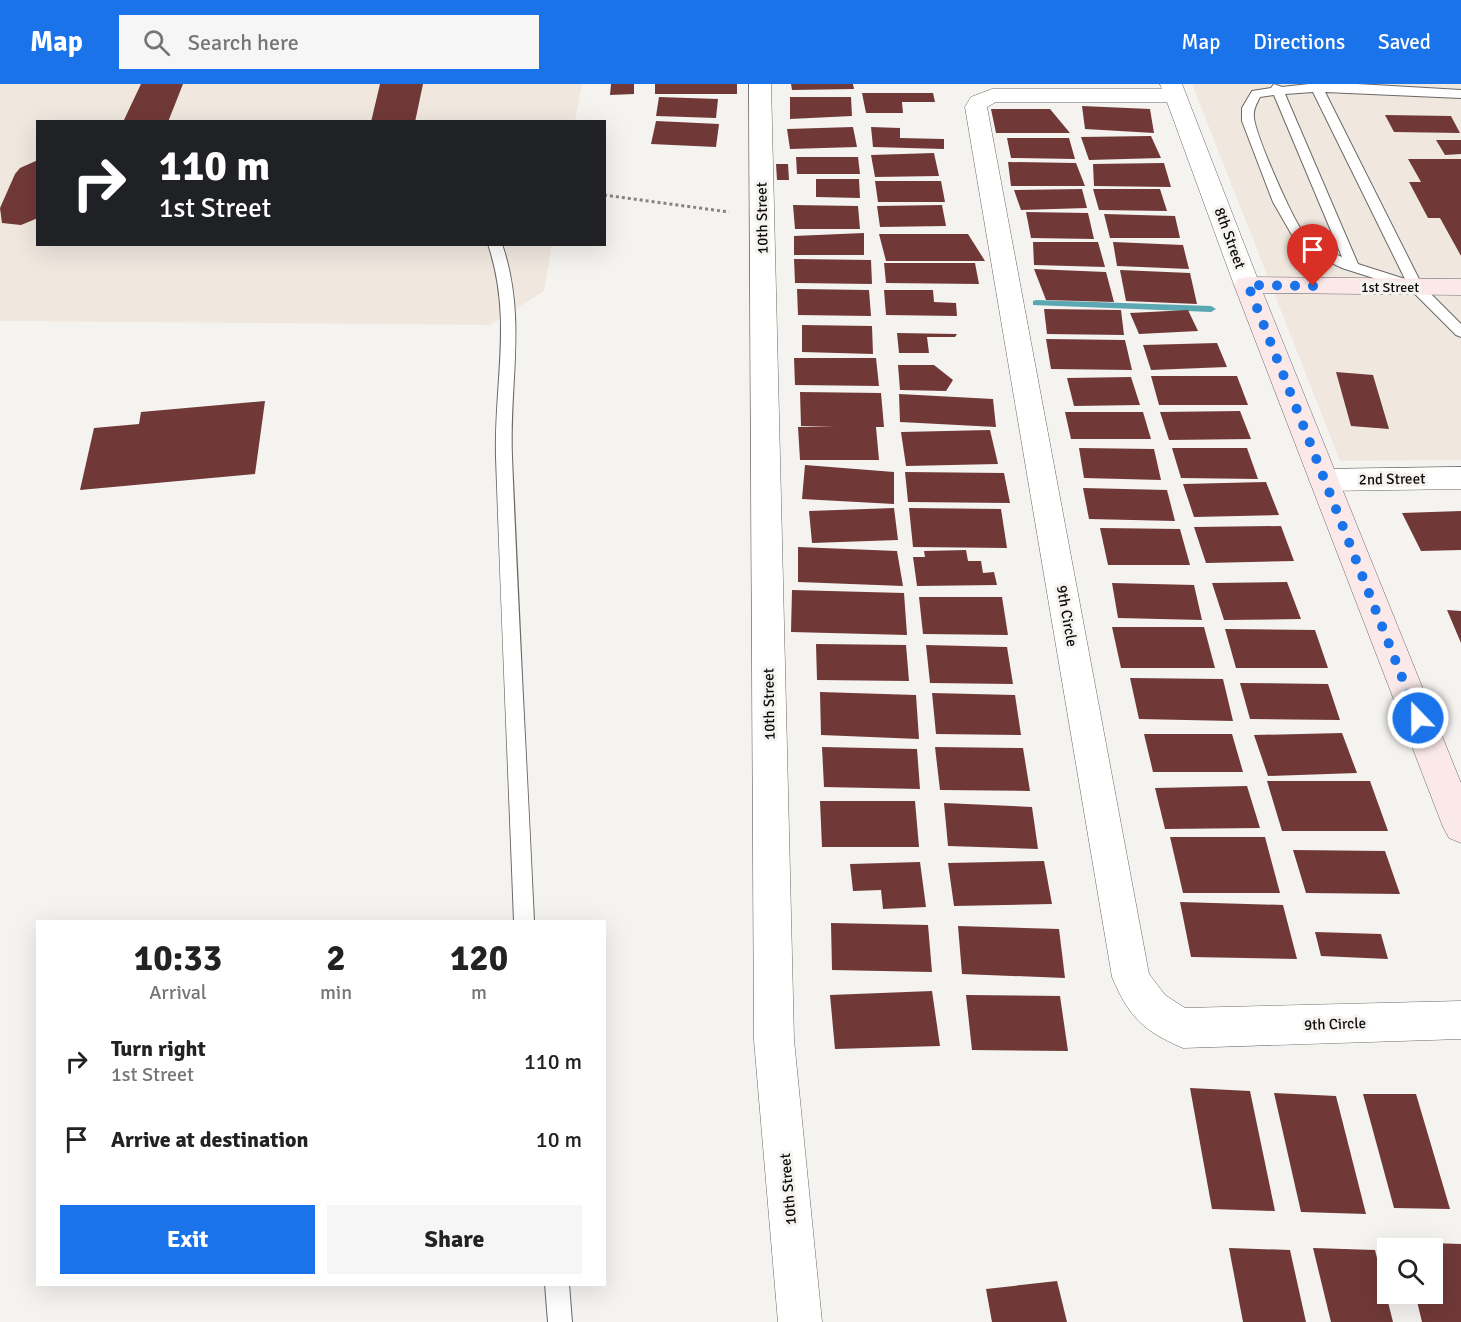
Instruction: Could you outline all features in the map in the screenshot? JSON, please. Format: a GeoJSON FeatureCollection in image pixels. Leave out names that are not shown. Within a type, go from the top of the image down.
{"type":"FeatureCollection","features":[{"type":"Feature","properties":{"kind":"street","name":"10th Street"},"geometry":{"type":"LineString","coordinates":[[760,84],[774,1040],[800,1322]]}},
{"type":"Feature","properties":{"kind":"street","name":"8th Street"},"geometry":{"type":"LineString","coordinates":[[1173,90],[1323,480],[1461,827]]}},
{"type":"Feature","properties":{"kind":"street","name":"9th Circle"},"geometry":{"type":"LineString","coordinates":[[1173,90],[992,96],[979,102],[976,107],[1131,977],[1146,1004],[1165,1020],[1183,1028],[1461,1020]]}},
{"type":"Feature","properties":{"kind":"street","name":"1st Street"},"geometry":{"type":"LineString","coordinates":[[1248,285],[1461,287]]}},
{"type":"Feature","properties":{"kind":"street","name":"2nd Street"},"geometry":{"type":"LineString","coordinates":[[1323,480],[1461,478]]}},
{"type":"Feature","properties":{"kind":"lane"},"geometry":{"type":"LineString","coordinates":[[1315,84],[1416,287],[1461,332]]}},
{"type":"Feature","properties":{"kind":"lane"},"geometry":{"type":"LineString","coordinates":[[1416,287],[1352,266],[1316,249],[1292,228],[1248,121],[1248,108],[1256,94],[1276,87],[1315,84],[1461,94]]}},
{"type":"Feature","properties":{"kind":"lane"},"geometry":{"type":"LineString","coordinates":[[1276,87],[1352,266]]}},
{"type":"Feature","properties":{"kind":"lane"},"geometry":{"type":"LineString","coordinates":[[496,246],[504,271],[510,320],[504,453],[524,920]]}},
{"type":"Feature","properties":{"kind":"lane"},"geometry":{"type":"LineString","coordinates":[[557,1286],[560,1322]]}},
{"type":"Feature","properties":{"kind":"path"},"geometry":{"type":"LineString","coordinates":[[606,195],[762,216]]}},
{"type":"Feature","properties":{"kind":"shaded area"},"geometry":{"type":"Polygon","coordinates":[[[0,84],[582,84],[575,120],[36,120],[36,246],[552,246],[544,291],[490,325],[0,321],[0,84]]]}},
{"type":"Feature","properties":{"kind":"shaded area"},"geometry":{"type":"Polygon","coordinates":[[[1192,84],[1461,84],[1461,460],[1340,461],[1192,84]]]}},
{"type":"Feature","properties":{"kind":"building"},"geometry":{"type":"Polygon","coordinates":[[[141,84],[183,84],[169,120],[124,120],[141,84]]]}},
{"type":"Feature","properties":{"kind":"building"},"geometry":{"type":"Polygon","coordinates":[[[380,84],[423,84],[415,120],[371,120],[380,84]]]}},
{"type":"Feature","properties":{"kind":"building"},"geometry":{"type":"Polygon","coordinates":[[[611,84],[634,84],[634,94],[610,95],[611,84]]]}},
{"type":"Feature","properties":{"kind":"building"},"geometry":{"type":"Polygon","coordinates":[[[655,84],[737,84],[737,94],[655,94],[655,84]]]}},
{"type":"Feature","properties":{"kind":"building"},"geometry":{"type":"Polygon","coordinates":[[[791,84],[853,84],[854,89],[792,90],[791,84]]]}},
{"type":"Feature","properties":{"kind":"building"},"geometry":{"type":"Polygon","coordinates":[[[862,93],[933,93],[935,102],[902,102],[903,113],[866,113],[862,93]]]}},
{"type":"Feature","properties":{"kind":"building"},"geometry":{"type":"Polygon","coordinates":[[[659,97],[718,99],[716,118],[656,116],[659,97]]]}},
{"type":"Feature","properties":{"kind":"building"},"geometry":{"type":"Polygon","coordinates":[[[790,97],[851,97],[852,116],[790,119],[790,97]]]}},
{"type":"Feature","properties":{"kind":"building"},"geometry":{"type":"Polygon","coordinates":[[[1082,106],[1150,109],[1154,133],[1085,129],[1082,106]]]}},
{"type":"Feature","properties":{"kind":"building"},"geometry":{"type":"Polygon","coordinates":[[[991,109],[1050,109],[1070,133],[996,133],[991,109]]]}},
{"type":"Feature","properties":{"kind":"building"},"geometry":{"type":"Polygon","coordinates":[[[1385,115],[1451,116],[1460,133],[1394,132],[1385,115]]]}},
{"type":"Feature","properties":{"kind":"building"},"geometry":{"type":"Polygon","coordinates":[[[656,121],[719,124],[716,147],[651,144],[656,121]]]}},
{"type":"Feature","properties":{"kind":"building"},"geometry":{"type":"Polygon","coordinates":[[[853,127],[857,147],[790,149],[787,129],[853,127]]]}},
{"type":"Feature","properties":{"kind":"building"},"geometry":{"type":"Polygon","coordinates":[[[871,127],[900,128],[900,138],[944,139],[944,149],[873,147],[871,127]]]}},
{"type":"Feature","properties":{"kind":"building"},"geometry":{"type":"Polygon","coordinates":[[[1151,136],[1161,158],[1089,160],[1081,137],[1151,136]]]}},
{"type":"Feature","properties":{"kind":"building"},"geometry":{"type":"Polygon","coordinates":[[[1007,138],[1069,138],[1075,159],[1011,158],[1007,138]]]}},
{"type":"Feature","properties":{"kind":"building"},"geometry":{"type":"Polygon","coordinates":[[[1436,140],[1461,140],[1461,154],[1445,155],[1436,140]]]}},
{"type":"Feature","properties":{"kind":"building"},"geometry":{"type":"Polygon","coordinates":[[[934,153],[939,176],[875,177],[871,155],[934,153]]]}},
{"type":"Feature","properties":{"kind":"building"},"geometry":{"type":"Polygon","coordinates":[[[796,157],[858,157],[860,174],[797,174],[796,157]]]}},
{"type":"Feature","properties":{"kind":"building"},"geometry":{"type":"Polygon","coordinates":[[[1408,159],[1461,159],[1461,256],[1440,218],[1428,218],[1409,182],[1421,182],[1408,159]]]}},
{"type":"Feature","properties":{"kind":"building"},"geometry":{"type":"Polygon","coordinates":[[[36,161],[36,219],[21,225],[2,223],[0,208],[20,168],[36,161]]]}},
{"type":"Feature","properties":{"kind":"building"},"geometry":{"type":"Polygon","coordinates":[[[1008,162],[1076,163],[1085,186],[1011,186],[1008,162]]]}},
{"type":"Feature","properties":{"kind":"building"},"geometry":{"type":"Polygon","coordinates":[[[1164,163],[1171,187],[1094,186],[1093,164],[1164,163]]]}},
{"type":"Feature","properties":{"kind":"building"},"geometry":{"type":"Polygon","coordinates":[[[776,164],[788,164],[789,180],[777,180],[776,164]]]}},
{"type":"Feature","properties":{"kind":"building"},"geometry":{"type":"Polygon","coordinates":[[[816,179],[859,179],[860,198],[816,197],[816,179]]]}},
{"type":"Feature","properties":{"kind":"building"},"geometry":{"type":"Polygon","coordinates":[[[875,181],[941,181],[945,202],[878,202],[875,181]]]}},
{"type":"Feature","properties":{"kind":"building"},"geometry":{"type":"Polygon","coordinates":[[[1082,189],[1087,208],[1021,210],[1014,190],[1082,189]]]}},
{"type":"Feature","properties":{"kind":"building"},"geometry":{"type":"Polygon","coordinates":[[[1093,189],[1160,189],[1167,211],[1099,210],[1093,189]]]}},
{"type":"Feature","properties":{"kind":"building"},"geometry":{"type":"Polygon","coordinates":[[[793,205],[858,206],[860,229],[795,229],[793,205]]]}},
{"type":"Feature","properties":{"kind":"building"},"geometry":{"type":"Polygon","coordinates":[[[942,205],[946,226],[880,227],[877,206],[942,205]]]}},
{"type":"Feature","properties":{"kind":"building"},"geometry":{"type":"Polygon","coordinates":[[[1026,212],[1088,213],[1094,239],[1031,238],[1026,212]]]}},
{"type":"Feature","properties":{"kind":"building"},"geometry":{"type":"Polygon","coordinates":[[[1104,214],[1175,216],[1180,238],[1110,238],[1104,214]]]}},
{"type":"Feature","properties":{"kind":"building"},"geometry":{"type":"Polygon","coordinates":[[[864,233],[864,255],[794,255],[794,236],[864,233]]]}},
{"type":"Feature","properties":{"kind":"building"},"geometry":{"type":"Polygon","coordinates":[[[879,234],[968,234],[985,261],[886,261],[879,234]]]}},
{"type":"Feature","properties":{"kind":"building"},"geometry":{"type":"Polygon","coordinates":[[[1033,242],[1098,242],[1105,267],[1034,265],[1033,242]]]}},
{"type":"Feature","properties":{"kind":"building"},"geometry":{"type":"Polygon","coordinates":[[[1113,242],[1183,245],[1189,269],[1117,266],[1113,242]]]}},
{"type":"Feature","properties":{"kind":"building"},"geometry":{"type":"Polygon","coordinates":[[[794,259],[871,260],[872,284],[795,283],[794,259]]]}},
{"type":"Feature","properties":{"kind":"building"},"geometry":{"type":"Polygon","coordinates":[[[884,263],[975,263],[979,284],[886,283],[884,263]]]}},
{"type":"Feature","properties":{"kind":"building"},"geometry":{"type":"Polygon","coordinates":[[[1034,269],[1106,272],[1114,302],[1046,300],[1034,269]]]}},
{"type":"Feature","properties":{"kind":"building"},"geometry":{"type":"Polygon","coordinates":[[[1120,270],[1190,273],[1197,304],[1126,301],[1120,270]]]}},
{"type":"Feature","properties":{"kind":"building"},"geometry":{"type":"Polygon","coordinates":[[[797,289],[869,290],[871,316],[798,315],[797,289]]]}},
{"type":"Feature","properties":{"kind":"building"},"geometry":{"type":"Polygon","coordinates":[[[884,290],[933,290],[934,302],[956,303],[957,316],[886,315],[884,290]]]}},
{"type":"Feature","properties":{"kind":"building"},"geometry":{"type":"Polygon","coordinates":[[[1044,309],[1121,310],[1124,335],[1047,334],[1044,309]]]}},
{"type":"Feature","properties":{"kind":"building"},"geometry":{"type":"Polygon","coordinates":[[[1188,310],[1198,331],[1139,334],[1130,313],[1188,310]]]}},
{"type":"Feature","properties":{"kind":"building"},"geometry":{"type":"Polygon","coordinates":[[[802,325],[872,326],[873,354],[802,352],[802,325]]]}},
{"type":"Feature","properties":{"kind":"building"},"geometry":{"type":"Polygon","coordinates":[[[897,333],[957,334],[955,337],[927,337],[929,353],[899,353],[897,333]]]}},
{"type":"Feature","properties":{"kind":"building"},"geometry":{"type":"Polygon","coordinates":[[[1046,339],[1125,340],[1132,370],[1051,369],[1046,339]]]}},
{"type":"Feature","properties":{"kind":"building"},"geometry":{"type":"Polygon","coordinates":[[[1217,343],[1227,367],[1151,370],[1143,345],[1217,343]]]}},
{"type":"Feature","properties":{"kind":"building"},"geometry":{"type":"Polygon","coordinates":[[[794,358],[876,358],[879,386],[795,385],[794,358]]]}},
{"type":"Feature","properties":{"kind":"building"},"geometry":{"type":"Polygon","coordinates":[[[898,365],[934,365],[953,380],[946,391],[900,390],[898,365]]]}},
{"type":"Feature","properties":{"kind":"building"},"geometry":{"type":"Polygon","coordinates":[[[1336,372],[1373,375],[1389,429],[1351,426],[1336,372]]]}},
{"type":"Feature","properties":{"kind":"building"},"geometry":{"type":"Polygon","coordinates":[[[1151,376],[1237,376],[1248,405],[1159,405],[1151,376]]]}},
{"type":"Feature","properties":{"kind":"building"},"geometry":{"type":"Polygon","coordinates":[[[1131,377],[1140,405],[1074,406],[1067,378],[1131,377]]]}},
{"type":"Feature","properties":{"kind":"building"},"geometry":{"type":"Polygon","coordinates":[[[800,392],[881,393],[884,427],[876,427],[879,460],[800,460],[798,427],[835,426],[801,426],[800,392]]]}},
{"type":"Feature","properties":{"kind":"building"},"geometry":{"type":"Polygon","coordinates":[[[899,394],[993,399],[996,427],[900,422],[899,394]]]}},
{"type":"Feature","properties":{"kind":"building"},"geometry":{"type":"Polygon","coordinates":[[[265,401],[255,474],[80,490],[94,428],[139,424],[141,412],[265,401]]]}},
{"type":"Feature","properties":{"kind":"building"},"geometry":{"type":"Polygon","coordinates":[[[1240,411],[1251,439],[1169,440],[1160,412],[1240,411]]]}},
{"type":"Feature","properties":{"kind":"building"},"geometry":{"type":"Polygon","coordinates":[[[1065,412],[1143,412],[1151,439],[1071,439],[1065,412]]]}},
{"type":"Feature","properties":{"kind":"building"},"geometry":{"type":"Polygon","coordinates":[[[990,430],[998,464],[906,466],[901,432],[990,430]]]}},
{"type":"Feature","properties":{"kind":"building"},"geometry":{"type":"Polygon","coordinates":[[[1079,448],[1154,449],[1161,480],[1084,478],[1079,448]]]}},
{"type":"Feature","properties":{"kind":"building"},"geometry":{"type":"Polygon","coordinates":[[[1172,448],[1247,448],[1258,479],[1181,478],[1172,448]]]}},
{"type":"Feature","properties":{"kind":"building"},"geometry":{"type":"Polygon","coordinates":[[[805,465],[894,472],[894,504],[802,499],[805,465]]]}},
{"type":"Feature","properties":{"kind":"building"},"geometry":{"type":"Polygon","coordinates":[[[905,472],[1004,473],[1010,503],[908,502],[905,472]]]}},
{"type":"Feature","properties":{"kind":"building"},"geometry":{"type":"Polygon","coordinates":[[[1266,482],[1279,515],[1194,517],[1183,484],[1266,482]]]}},
{"type":"Feature","properties":{"kind":"building"},"geometry":{"type":"Polygon","coordinates":[[[1083,488],[1167,490],[1175,521],[1089,519],[1083,488]]]}},
{"type":"Feature","properties":{"kind":"building"},"geometry":{"type":"Polygon","coordinates":[[[894,508],[898,540],[812,543],[809,511],[894,508]]]}},
{"type":"Feature","properties":{"kind":"building"},"geometry":{"type":"Polygon","coordinates":[[[909,508],[1001,509],[1007,548],[913,547],[909,508]]]}},
{"type":"Feature","properties":{"kind":"building"},"geometry":{"type":"Polygon","coordinates":[[[1461,511],[1461,550],[1421,551],[1402,513],[1461,511]]]}},
{"type":"Feature","properties":{"kind":"building"},"geometry":{"type":"Polygon","coordinates":[[[1281,526],[1294,561],[1206,563],[1194,527],[1281,526]]]}},
{"type":"Feature","properties":{"kind":"building"},"geometry":{"type":"Polygon","coordinates":[[[1100,528],[1180,529],[1190,565],[1108,565],[1100,528]]]}},
{"type":"Feature","properties":{"kind":"building"},"geometry":{"type":"Polygon","coordinates":[[[798,547],[897,551],[903,586],[798,582],[798,547]]]}},
{"type":"Feature","properties":{"kind":"building"},"geometry":{"type":"Polygon","coordinates":[[[966,550],[968,561],[981,561],[983,573],[994,572],[997,585],[917,586],[913,557],[925,557],[924,551],[966,550]]]}},
{"type":"Feature","properties":{"kind":"building"},"geometry":{"type":"Polygon","coordinates":[[[1287,582],[1301,619],[1224,620],[1212,583],[1287,582]]]}},
{"type":"Feature","properties":{"kind":"building"},"geometry":{"type":"Polygon","coordinates":[[[1112,583],[1194,585],[1202,620],[1118,618],[1112,583]]]}},
{"type":"Feature","properties":{"kind":"building"},"geometry":{"type":"Polygon","coordinates":[[[792,590],[904,593],[907,635],[791,632],[792,590]]]}},
{"type":"Feature","properties":{"kind":"building"},"geometry":{"type":"Polygon","coordinates":[[[919,597],[1002,597],[1008,635],[923,634],[919,597]]]}},
{"type":"Feature","properties":{"kind":"building"},"geometry":{"type":"Polygon","coordinates":[[[1447,610],[1461,611],[1461,643],[1447,610]]]}},
{"type":"Feature","properties":{"kind":"building"},"geometry":{"type":"Polygon","coordinates":[[[1112,627],[1204,627],[1215,668],[1121,668],[1112,627]]]}},
{"type":"Feature","properties":{"kind":"building"},"geometry":{"type":"Polygon","coordinates":[[[1225,629],[1315,630],[1328,668],[1236,668],[1225,629]]]}},
{"type":"Feature","properties":{"kind":"building"},"geometry":{"type":"Polygon","coordinates":[[[816,644],[906,645],[909,681],[817,680],[816,644]]]}},
{"type":"Feature","properties":{"kind":"building"},"geometry":{"type":"Polygon","coordinates":[[[926,645],[1007,647],[1013,684],[930,683],[926,645]]]}},
{"type":"Feature","properties":{"kind":"building"},"geometry":{"type":"Polygon","coordinates":[[[1130,678],[1223,679],[1233,721],[1139,719],[1130,678]]]}},
{"type":"Feature","properties":{"kind":"building"},"geometry":{"type":"Polygon","coordinates":[[[1240,683],[1328,684],[1340,720],[1250,719],[1240,683]]]}},
{"type":"Feature","properties":{"kind":"building"},"geometry":{"type":"Polygon","coordinates":[[[820,692],[916,695],[919,739],[821,735],[820,692]]]}},
{"type":"Feature","properties":{"kind":"building"},"geometry":{"type":"Polygon","coordinates":[[[932,693],[1015,695],[1021,735],[936,734],[932,693]]]}},
{"type":"Feature","properties":{"kind":"building"},"geometry":{"type":"Polygon","coordinates":[[[1342,733],[1357,773],[1268,776],[1254,735],[1342,733]]]}},
{"type":"Feature","properties":{"kind":"building"},"geometry":{"type":"Polygon","coordinates":[[[1144,734],[1232,734],[1243,772],[1153,772],[1144,734]]]}},
{"type":"Feature","properties":{"kind":"building"},"geometry":{"type":"Polygon","coordinates":[[[822,747],[917,749],[920,789],[824,787],[822,747]]]}},
{"type":"Feature","properties":{"kind":"building"},"geometry":{"type":"Polygon","coordinates":[[[935,747],[1023,748],[1030,791],[940,790],[935,747]]]}},
{"type":"Feature","properties":{"kind":"building"},"geometry":{"type":"Polygon","coordinates":[[[1267,781],[1370,781],[1388,831],[1282,831],[1267,781]]]}},
{"type":"Feature","properties":{"kind":"building"},"geometry":{"type":"Polygon","coordinates":[[[1247,786],[1260,828],[1165,829],[1155,788],[1247,786]]]}},
{"type":"Feature","properties":{"kind":"building"},"geometry":{"type":"Polygon","coordinates":[[[820,801],[915,801],[919,847],[822,847],[820,801]]]}},
{"type":"Feature","properties":{"kind":"building"},"geometry":{"type":"Polygon","coordinates":[[[944,803],[1032,807],[1038,849],[948,846],[944,803]]]}},
{"type":"Feature","properties":{"kind":"building"},"geometry":{"type":"Polygon","coordinates":[[[1170,837],[1265,837],[1280,893],[1183,893],[1170,837]]]}},
{"type":"Feature","properties":{"kind":"building"},"geometry":{"type":"Polygon","coordinates":[[[1293,850],[1385,851],[1400,894],[1306,893],[1293,850]]]}},
{"type":"Feature","properties":{"kind":"building"},"geometry":{"type":"Polygon","coordinates":[[[1044,861],[1052,904],[954,906],[948,863],[1044,861]]]}},
{"type":"Feature","properties":{"kind":"building"},"geometry":{"type":"Polygon","coordinates":[[[920,862],[926,907],[883,909],[881,890],[853,891],[850,864],[920,862]]]}},
{"type":"Feature","properties":{"kind":"building"},"geometry":{"type":"Polygon","coordinates":[[[1180,902],[1283,905],[1297,959],[1191,957],[1180,902]]]}},
{"type":"Feature","properties":{"kind":"building"},"geometry":{"type":"Polygon","coordinates":[[[831,923],[928,925],[932,972],[832,970],[831,923]]]}},
{"type":"Feature","properties":{"kind":"building"},"geometry":{"type":"Polygon","coordinates":[[[958,926],[1059,929],[1065,978],[962,974],[958,926]]]}},
{"type":"Feature","properties":{"kind":"building"},"geometry":{"type":"Polygon","coordinates":[[[1315,932],[1381,934],[1388,959],[1321,956],[1315,932]]]}},
{"type":"Feature","properties":{"kind":"building"},"geometry":{"type":"Polygon","coordinates":[[[932,991],[940,1046],[835,1049],[830,995],[932,991]]]}},
{"type":"Feature","properties":{"kind":"building"},"geometry":{"type":"Polygon","coordinates":[[[966,995],[1060,996],[1068,1051],[972,1050],[966,995]]]}},
{"type":"Feature","properties":{"kind":"building"},"geometry":{"type":"Polygon","coordinates":[[[1190,1088],[1250,1091],[1275,1211],[1212,1209],[1190,1088]]]}},
{"type":"Feature","properties":{"kind":"building"},"geometry":{"type":"Polygon","coordinates":[[[1274,1093],[1336,1096],[1366,1214],[1301,1212],[1274,1093]]]}},
{"type":"Feature","properties":{"kind":"building"},"geometry":{"type":"Polygon","coordinates":[[[1363,1094],[1416,1094],[1450,1209],[1394,1208],[1363,1094]]]}},
{"type":"Feature","properties":{"kind":"building"},"geometry":{"type":"Polygon","coordinates":[[[1443,1243],[1461,1244],[1461,1322],[1422,1322],[1418,1304],[1443,1304],[1443,1243]]]}},
{"type":"Feature","properties":{"kind":"building"},"geometry":{"type":"Polygon","coordinates":[[[1229,1248],[1290,1250],[1306,1322],[1243,1322],[1229,1248]]]}},
{"type":"Feature","properties":{"kind":"building"},"geometry":{"type":"Polygon","coordinates":[[[1313,1248],[1375,1250],[1377,1304],[1388,1304],[1393,1322],[1331,1322],[1313,1248]]]}},
{"type":"Feature","properties":{"kind":"building"},"geometry":{"type":"Polygon","coordinates":[[[1057,1281],[1067,1322],[992,1322],[986,1289],[1057,1281]]]}},
{"type":"Feature","properties":{"kind":"waterway"},"geometry":{"type":"LineString","coordinates":[[1036,303],[1211,309]]}},
{"type":"Feature","properties":{"kind":"route"},"geometry":{"type":"LineString","coordinates":[[1313,286],[1248,285],[1418,718]]}}]}
